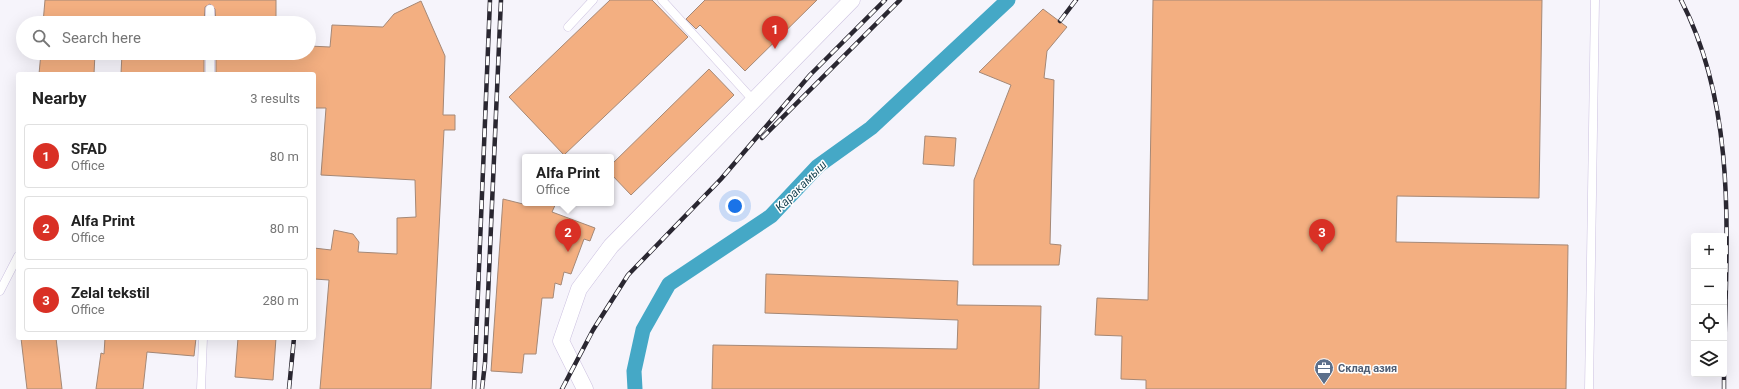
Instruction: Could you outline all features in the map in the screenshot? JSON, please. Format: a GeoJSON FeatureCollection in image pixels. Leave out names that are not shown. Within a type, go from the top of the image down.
{"type":"FeatureCollection","features":[{"type":"Feature","properties":{"kind":"street"},"geometry":{"type":"LineString","coordinates":[[585,389],[561,341],[579,289],[611,246],[852,0]]}},
{"type":"Feature","properties":{"kind":"lane"},"geometry":{"type":"LineString","coordinates":[[568,27],[593,0]]}},
{"type":"Feature","properties":{"kind":"lane"},"geometry":{"type":"LineString","coordinates":[[662,0],[753,100]]}},
{"type":"Feature","properties":{"kind":"lane"},"geometry":{"type":"LineString","coordinates":[[1589,389],[1595,0]]}},
{"type":"Feature","properties":{"kind":"lane"},"geometry":{"type":"LineString","coordinates":[[210,9],[210,16]]}},
{"type":"Feature","properties":{"kind":"lane"},"geometry":{"type":"LineString","coordinates":[[210,60],[210,72]]}},
{"type":"Feature","properties":{"kind":"lane"},"geometry":{"type":"LineString","coordinates":[[0,290],[16,260]]}},
{"type":"Feature","properties":{"kind":"lane"},"geometry":{"type":"LineString","coordinates":[[201,389],[203,340]]}},
{"type":"Feature","properties":{"kind":"building"},"geometry":{"type":"Polygon","coordinates":[[[45,0],[276,0],[276,16],[216,16],[215,9],[210,4],[205,7],[204,16],[44,16],[45,0]]]}},
{"type":"Feature","properties":{"kind":"building"},"geometry":{"type":"Polygon","coordinates":[[[610,0],[652,0],[688,37],[565,154],[563,154],[509,97],[610,0]]]}},
{"type":"Feature","properties":{"kind":"building"},"geometry":{"type":"Polygon","coordinates":[[[705,0],[817,0],[745,71],[700,25],[696,29],[686,19],[705,0]]]}},
{"type":"Feature","properties":{"kind":"building"},"geometry":{"type":"Polygon","coordinates":[[[1153,0],[1542,0],[1539,198],[1397,196],[1396,242],[1568,245],[1566,389],[1146,389],[1146,380],[1121,379],[1122,336],[1095,335],[1097,298],[1148,300],[1153,0]]]}},
{"type":"Feature","properties":{"kind":"building"},"geometry":{"type":"Polygon","coordinates":[[[421,1],[445,56],[443,115],[455,115],[455,130],[444,130],[431,389],[320,389],[329,280],[316,279],[316,248],[331,250],[334,230],[353,234],[359,242],[358,252],[397,254],[397,218],[416,217],[415,180],[321,175],[326,108],[316,108],[316,72],[216,72],[216,60],[316,60],[316,46],[330,47],[332,25],[383,27],[394,14],[421,1]]]}},
{"type":"Feature","properties":{"kind":"building"},"geometry":{"type":"Polygon","coordinates":[[[1043,9],[1067,27],[1047,51],[1044,78],[1054,80],[1050,244],[1061,245],[1059,265],[973,265],[974,180],[1011,85],[979,72],[1043,9]]]}},
{"type":"Feature","properties":{"kind":"building"},"geometry":{"type":"Polygon","coordinates":[[[40,60],[95,60],[94,72],[39,72],[40,60]]]}},
{"type":"Feature","properties":{"kind":"building"},"geometry":{"type":"Polygon","coordinates":[[[122,60],[204,60],[204,72],[121,72],[122,60]]]}},
{"type":"Feature","properties":{"kind":"building"},"geometry":{"type":"Polygon","coordinates":[[[709,69],[734,95],[631,195],[614,177],[614,162],[709,69]]]}},
{"type":"Feature","properties":{"kind":"building"},"geometry":{"type":"Polygon","coordinates":[[[925,136],[956,138],[954,166],[923,164],[925,136]]]}},
{"type":"Feature","properties":{"kind":"building"},"geometry":{"type":"Polygon","coordinates":[[[503,199],[522,204],[522,206],[555,206],[552,212],[595,228],[590,241],[584,239],[571,274],[564,272],[561,285],[555,283],[553,298],[542,298],[536,354],[524,354],[522,373],[491,371],[503,199]]]}},
{"type":"Feature","properties":{"kind":"building"},"geometry":{"type":"Polygon","coordinates":[[[766,274],[958,281],[957,305],[1041,306],[1039,389],[712,389],[713,345],[957,349],[958,320],[765,313],[766,274]]]}},
{"type":"Feature","properties":{"kind":"building"},"geometry":{"type":"Polygon","coordinates":[[[21,340],[56,340],[62,389],[27,389],[21,340]]]}},
{"type":"Feature","properties":{"kind":"building"},"geometry":{"type":"Polygon","coordinates":[[[105,340],[196,340],[194,356],[147,352],[143,389],[96,389],[101,353],[104,354],[105,340]]]}},
{"type":"Feature","properties":{"kind":"building"},"geometry":{"type":"Polygon","coordinates":[[[238,340],[276,340],[273,380],[235,377],[238,340]]]}},
{"type":"Feature","properties":{"kind":"waterway","name":"Каракамыш"},"geometry":{"type":"LineString","coordinates":[[635,389],[634,371],[643,330],[669,284],[771,216],[818,166],[871,128],[1008,0]]}},
{"type":"Feature","properties":{"kind":"railway"},"geometry":{"type":"LineString","coordinates":[[474,389],[490,0]]}},
{"type":"Feature","properties":{"kind":"railway"},"geometry":{"type":"LineString","coordinates":[[482,389],[485,363],[501,0]]}},
{"type":"Feature","properties":{"kind":"railway"},"geometry":{"type":"LineString","coordinates":[[562,389],[593,330],[628,275],[721,179],[810,75],[885,0]]}},
{"type":"Feature","properties":{"kind":"railway"},"geometry":{"type":"LineString","coordinates":[[762,138],[900,0]]}},
{"type":"Feature","properties":{"kind":"railway"},"geometry":{"type":"LineString","coordinates":[[1060,21],[1076,0]]}},
{"type":"Feature","properties":{"kind":"railway"},"geometry":{"type":"LineString","coordinates":[[1681,0],[1700,43],[1712,87],[1721,133],[1727,226],[1725,341]]}},
{"type":"Feature","properties":{"kind":"railway"},"geometry":{"type":"LineString","coordinates":[[289,389],[294,340]]}},
{"type":"Feature","properties":{"kind":"railway"},"geometry":{"type":"LineString","coordinates":[[1724,377],[1724,389]]}},
{"type":"Feature","properties":{"kind":"place","name":"SFAD"},"geometry":{"type":"Point","coordinates":[775,49]}},
{"type":"Feature","properties":{"kind":"place","name":"Alfa Print"},"geometry":{"type":"Point","coordinates":[568,252]}},
{"type":"Feature","properties":{"kind":"place","name":"Zelal tekstil"},"geometry":{"type":"Point","coordinates":[1322,252]}},
{"type":"Feature","properties":{"kind":"place","name":"Склад азия"},"geometry":{"type":"Point","coordinates":[1324,385]}}]}
